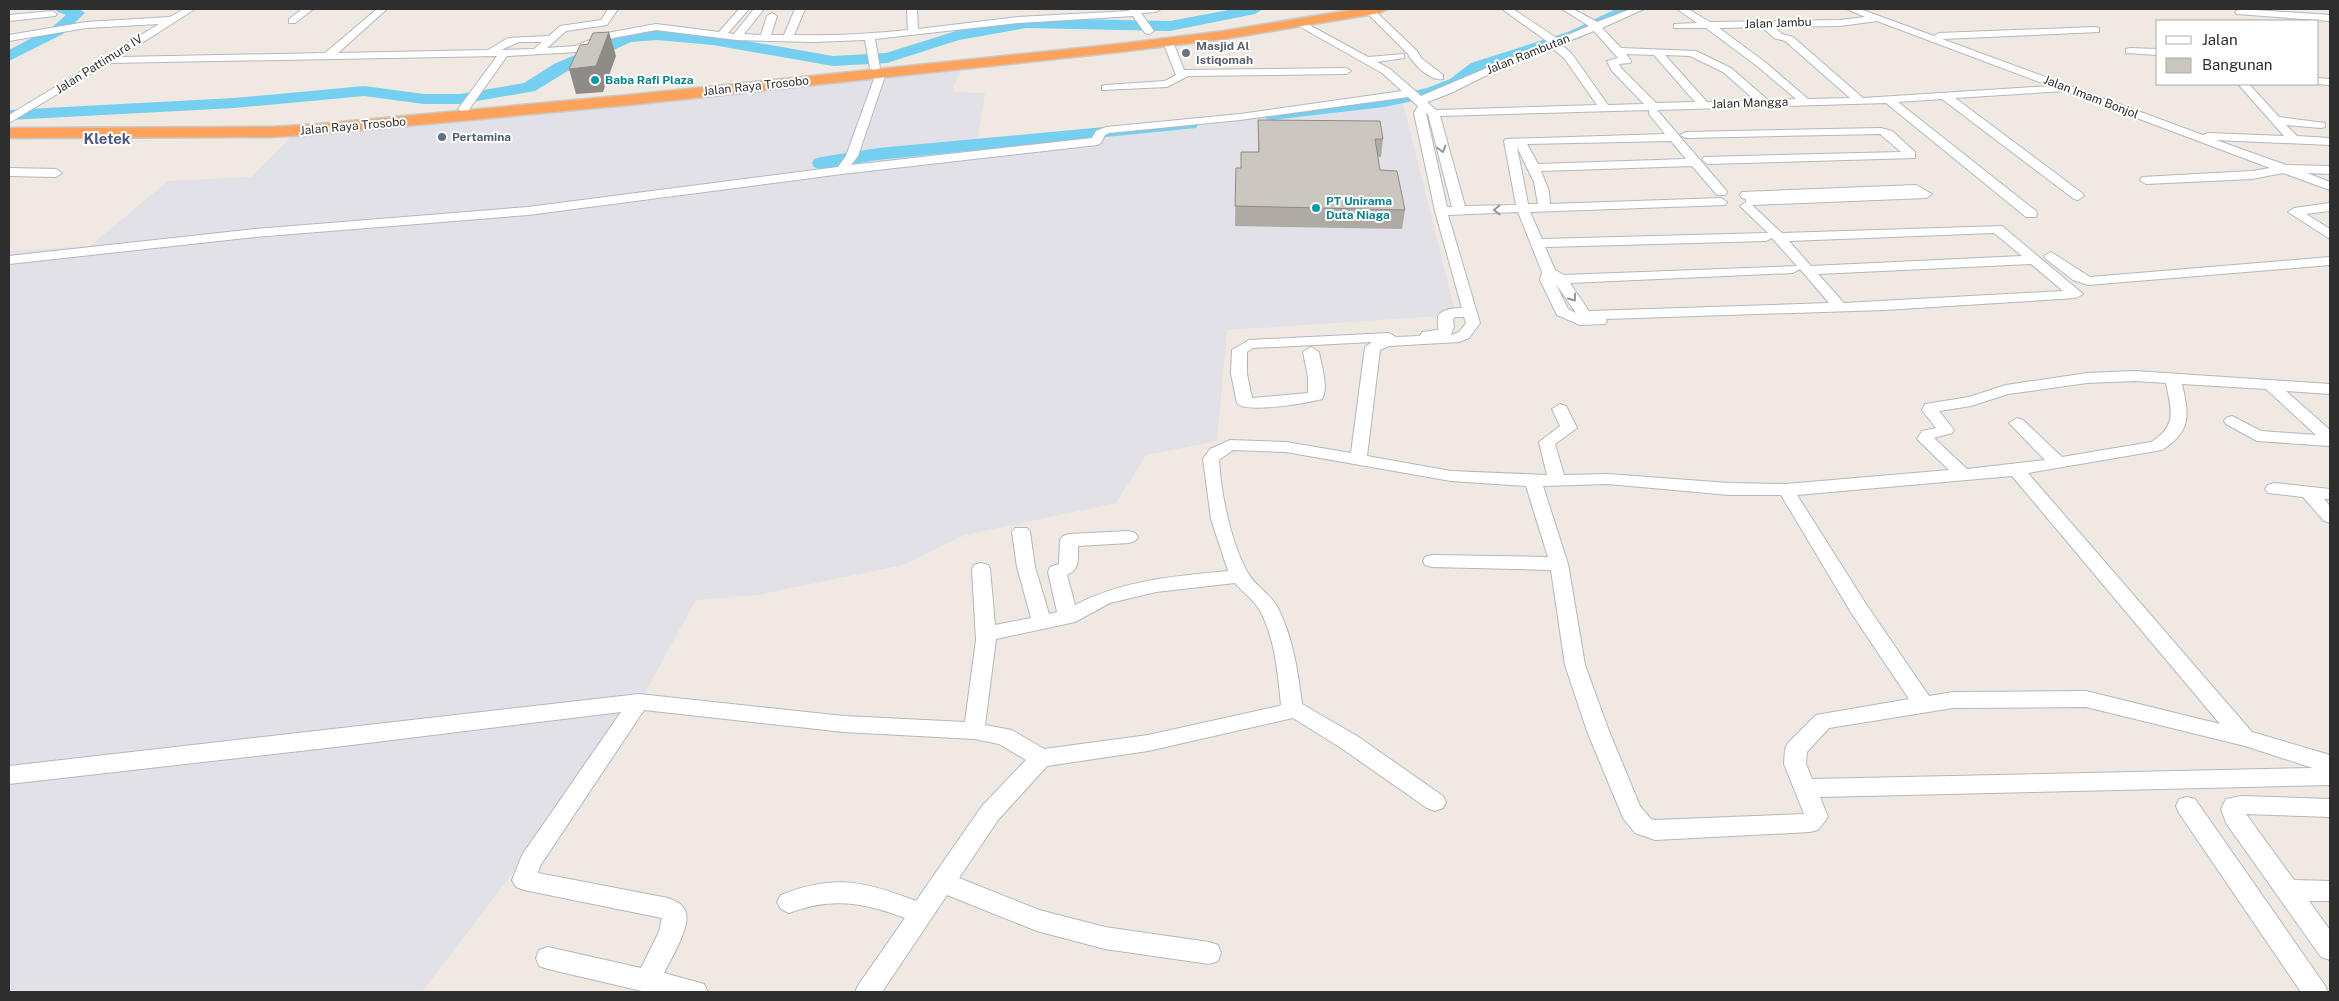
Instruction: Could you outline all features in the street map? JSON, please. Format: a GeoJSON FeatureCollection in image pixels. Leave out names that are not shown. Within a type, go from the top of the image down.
{"type":"FeatureCollection","features":[{"type":"Feature","properties":{"kind":"highway","name":"Jalan Raya Trosobo"},"geometry":{"type":"LineString","coordinates":[[1152,33],[1238,28],[1346,9]]}},
{"type":"Feature","properties":{"kind":"highway","name":"Jalan Raya Trosobo"},"geometry":{"type":"LineString","coordinates":[[9,125],[293,131],[630,96],[1152,33],[1300,23],[1375,10]]}},
{"type":"Feature","properties":{"kind":"highway","name":"Jalan Raya Trosobo"},"geometry":{"type":"LineString","coordinates":[[9,125],[285,126],[468,103],[612,98]]}},
{"type":"Feature","properties":{"kind":"street"},"geometry":{"type":"LineString","coordinates":[[41,9],[52,14]]}},
{"type":"Feature","properties":{"kind":"street","name":"Jalan Pattimura IV"},"geometry":{"type":"LineString","coordinates":[[9,125],[35,104],[190,9]]}},
{"type":"Feature","properties":{"kind":"street"},"geometry":{"type":"LineString","coordinates":[[292,21],[308,9]]}},
{"type":"Feature","properties":{"kind":"street"},"geometry":{"type":"LineString","coordinates":[[329,55],[382,9]]}},
{"type":"Feature","properties":{"kind":"street"},"geometry":{"type":"LineString","coordinates":[[537,52],[563,28],[604,23],[612,9]]}},
{"type":"Feature","properties":{"kind":"street"},"geometry":{"type":"LineString","coordinates":[[721,35],[744,9]]}},
{"type":"Feature","properties":{"kind":"street"},"geometry":{"type":"LineString","coordinates":[[737,37],[759,9]]}},
{"type":"Feature","properties":{"kind":"street"},"geometry":{"type":"LineString","coordinates":[[788,38],[800,9]]}},
{"type":"Feature","properties":{"kind":"street"},"geometry":{"type":"LineString","coordinates":[[912,9],[913,32]]}},
{"type":"Feature","properties":{"kind":"street"},"geometry":{"type":"LineString","coordinates":[[1018,9],[1022,19]]}},
{"type":"Feature","properties":{"kind":"street"},"geometry":{"type":"LineString","coordinates":[[107,60],[537,52],[577,49],[611,35],[636,29],[673,28],[737,37],[765,38],[870,37],[1022,19],[1156,9]]}},
{"type":"Feature","properties":{"kind":"street"},"geometry":{"type":"LineString","coordinates":[[1507,9],[1554,41],[1568,56],[1604,107]]}},
{"type":"Feature","properties":{"kind":"street"},"geometry":{"type":"LineString","coordinates":[[1567,9],[1595,25],[1618,51],[1626,61],[1612,61],[1616,69],[1657,110],[1702,161],[1722,195]]}},
{"type":"Feature","properties":{"kind":"street","name":"Jalan Rambutan"},"geometry":{"type":"LineString","coordinates":[[1419,101],[1447,91],[1554,41],[1639,9]]}},
{"type":"Feature","properties":{"kind":"street"},"geometry":{"type":"LineString","coordinates":[[1682,9],[1728,37],[1755,61],[1765,65],[1806,102]]}},
{"type":"Feature","properties":{"kind":"street","name":"Jalan Imam Bonjol"},"geometry":{"type":"LineString","coordinates":[[1852,9],[2330,186]]}},
{"type":"Feature","properties":{"kind":"street"},"geometry":{"type":"LineString","coordinates":[[2321,9],[2330,16]]}},
{"type":"Feature","properties":{"kind":"street"},"geometry":{"type":"LineString","coordinates":[[1375,10],[1413,53],[1416,60],[1439,77]]}},
{"type":"Feature","properties":{"kind":"street"},"geometry":{"type":"LineString","coordinates":[[2238,10],[2330,16]]}},
{"type":"Feature","properties":{"kind":"street"},"geometry":{"type":"LineString","coordinates":[[2238,10],[2248,20]]}},
{"type":"Feature","properties":{"kind":"street"},"geometry":{"type":"LineString","coordinates":[[1134,11],[1181,75]]}},
{"type":"Feature","properties":{"kind":"street"},"geometry":{"type":"LineString","coordinates":[[9,18],[52,14]]}},
{"type":"Feature","properties":{"kind":"street"},"geometry":{"type":"LineString","coordinates":[[46,30],[54,23],[52,14]]}},
{"type":"Feature","properties":{"kind":"street"},"geometry":{"type":"LineString","coordinates":[[1518,17],[1531,15]]}},
{"type":"Feature","properties":{"kind":"street"},"geometry":{"type":"LineString","coordinates":[[765,38],[772,16]]}},
{"type":"Feature","properties":{"kind":"street","name":"Jalan Jambu"},"geometry":{"type":"LineString","coordinates":[[1677,26],[1840,23],[1878,18]]}},
{"type":"Feature","properties":{"kind":"street"},"geometry":{"type":"LineString","coordinates":[[9,38],[86,24],[170,20]]}},
{"type":"Feature","properties":{"kind":"street"},"geometry":{"type":"LineString","coordinates":[[1300,23],[1386,71],[1419,101],[1457,205]]}},
{"type":"Feature","properties":{"kind":"street"},"geometry":{"type":"LineString","coordinates":[[1765,25],[1778,36],[1789,39],[1858,104]]}},
{"type":"Feature","properties":{"kind":"street"},"geometry":{"type":"LineString","coordinates":[[1929,37],[2095,30]]}},
{"type":"Feature","properties":{"kind":"street"},"geometry":{"type":"LineString","coordinates":[[847,163],[876,65],[870,37]]}},
{"type":"Feature","properties":{"kind":"street"},"geometry":{"type":"LineString","coordinates":[[491,53],[497,46],[508,40],[551,39]]}},
{"type":"Feature","properties":{"kind":"street"},"geometry":{"type":"LineString","coordinates":[[1942,42],[1998,41]]}},
{"type":"Feature","properties":{"kind":"street"},"geometry":{"type":"LineString","coordinates":[[1618,51],[1658,54],[1692,53],[1717,68],[1727,70],[1765,103]]}},
{"type":"Feature","properties":{"kind":"street"},"geometry":{"type":"LineString","coordinates":[[2130,51],[2156,52]]}},
{"type":"Feature","properties":{"kind":"street"},"geometry":{"type":"LineString","coordinates":[[1715,52],[1727,64],[1727,70]]}},
{"type":"Feature","properties":{"kind":"street"},"geometry":{"type":"LineString","coordinates":[[468,103],[504,53]]}},
{"type":"Feature","properties":{"kind":"street"},"geometry":{"type":"LineString","coordinates":[[1658,54],[1703,104]]}},
{"type":"Feature","properties":{"kind":"street"},"geometry":{"type":"LineString","coordinates":[[1367,60],[1400,56]]}},
{"type":"Feature","properties":{"kind":"street"},"geometry":{"type":"LineString","coordinates":[[1106,88],[1167,84],[1172,83],[1181,75],[1270,71],[1346,71]]}},
{"type":"Feature","properties":{"kind":"street"},"geometry":{"type":"LineString","coordinates":[[2244,85],[2293,139]]}},
{"type":"Feature","properties":{"kind":"street","name":"Jalan Mangga"},"geometry":{"type":"LineString","coordinates":[[1419,101],[1657,110],[1703,104],[1806,102],[1858,104],[1888,99],[2068,88]]}},
{"type":"Feature","properties":{"kind":"street"},"geometry":{"type":"LineString","coordinates":[[1946,96],[2078,196]]}},
{"type":"Feature","properties":{"kind":"street"},"geometry":{"type":"LineString","coordinates":[[1888,99],[2031,214]]}},
{"type":"Feature","properties":{"kind":"street"},"geometry":{"type":"LineString","coordinates":[[1358,461],[1373,347],[1386,342],[1454,339],[1470,328],[1473,323],[1418,126],[1419,101]]}},
{"type":"Feature","properties":{"kind":"street"},"geometry":{"type":"LineString","coordinates":[[9,260],[246,234],[528,211],[847,163],[1097,141],[1106,130],[1419,101]]}},
{"type":"Feature","properties":{"kind":"street"},"geometry":{"type":"LineString","coordinates":[[1461,118],[1858,104]]}},
{"type":"Feature","properties":{"kind":"street"},"geometry":{"type":"LineString","coordinates":[[2275,120],[2321,125]]}},
{"type":"Feature","properties":{"kind":"street"},"geometry":{"type":"LineString","coordinates":[[1535,168],[1911,155],[1888,133],[1881,132],[1509,142],[1522,204],[1538,243],[1552,277],[1562,312],[1577,320],[1884,306],[2077,294],[1999,229],[1994,228],[1772,237],[1538,243]]}},
{"type":"Feature","properties":{"kind":"street"},"geometry":{"type":"LineString","coordinates":[[2191,135],[2330,141]]}},
{"type":"Feature","properties":{"kind":"street"},"geometry":{"type":"LineString","coordinates":[[1520,141],[1535,168],[1544,204]]}},
{"type":"Feature","properties":{"kind":"street"},"geometry":{"type":"LineString","coordinates":[[2146,180],[2252,175],[2283,169],[2330,170]]}},
{"type":"Feature","properties":{"kind":"street"},"geometry":{"type":"LineString","coordinates":[[9,172],[56,174]]}},
{"type":"Feature","properties":{"kind":"street"},"geometry":{"type":"LineString","coordinates":[[1439,205],[1544,204],[1722,195],[1745,202],[1926,194],[1916,189],[1745,202]]}},
{"type":"Feature","properties":{"kind":"street"},"geometry":{"type":"LineString","coordinates":[[1745,202],[1794,269],[1844,308]]}},
{"type":"Feature","properties":{"kind":"street"},"geometry":{"type":"LineString","coordinates":[[2330,207],[2294,212],[2330,235]]}},
{"type":"Feature","properties":{"kind":"street"},"geometry":{"type":"LineString","coordinates":[[1772,237],[1808,270],[1844,308]]}},
{"type":"Feature","properties":{"kind":"street"},"geometry":{"type":"LineString","coordinates":[[2051,256],[2078,277],[2088,281],[2330,261]]}},
{"type":"Feature","properties":{"kind":"street"},"geometry":{"type":"LineString","coordinates":[[1808,270],[2034,260]]}},
{"type":"Feature","properties":{"kind":"street"},"geometry":{"type":"LineString","coordinates":[[1552,277],[1794,269]]}},
{"type":"Feature","properties":{"kind":"street"},"geometry":{"type":"LineString","coordinates":[[1590,318],[1718,321],[1844,308]]}},
{"type":"Feature","properties":{"kind":"street"},"geometry":{"type":"LineString","coordinates":[[1311,352],[1316,377],[1316,396],[1299,400],[1245,403],[1239,374],[1240,350],[1249,344],[1444,334],[1447,327],[1445,317],[1452,313],[1470,312]]}},
{"type":"Feature","properties":{"kind":"street"},"geometry":{"type":"LineString","coordinates":[[1277,344],[1288,351],[1311,352],[1342,350],[1348,346],[1348,340]]}},
{"type":"Feature","properties":{"kind":"street"},"geometry":{"type":"LineString","coordinates":[[1964,475],[1925,439],[1928,435],[1946,430],[1930,410],[1931,407],[1971,401],[2006,390],[2087,378],[2135,376],[2330,389]]}},
{"type":"Feature","properties":{"kind":"street"},"geometry":{"type":"LineString","coordinates":[[1292,708],[1290,683],[1267,606],[1240,576],[1230,554],[1217,498],[1211,459],[1216,453],[1230,445],[1286,447],[1451,476],[1532,481],[1608,479],[1729,489],[1786,490],[2016,470],[2156,446],[2168,440],[2176,432],[2178,425],[2179,411],[2173,379]]}},
{"type":"Feature","properties":{"kind":"street"},"geometry":{"type":"LineString","coordinates":[[2271,386],[2330,440]]}},
{"type":"Feature","properties":{"kind":"street"},"geometry":{"type":"LineString","coordinates":[[1557,481],[1546,445],[1547,442],[1569,428],[1560,409]]}},
{"type":"Feature","properties":{"kind":"street"},"geometry":{"type":"LineString","coordinates":[[2232,421],[2257,436],[2330,440]]}},
{"type":"Feature","properties":{"kind":"street"},"geometry":{"type":"LineString","coordinates":[[2017,423],[2058,463]]}},
{"type":"Feature","properties":{"kind":"street"},"geometry":{"type":"LineString","coordinates":[[2016,470],[2245,738]]}},
{"type":"Feature","properties":{"kind":"street"},"geometry":{"type":"LineString","coordinates":[[1532,481],[1559,564],[1575,665],[1598,731],[1639,822],[1655,830],[1810,823],[1812,804],[1795,764],[1796,750],[1823,721],[1953,700],[2086,699],[2245,738],[2330,764]]}},
{"type":"Feature","properties":{"kind":"street"},"geometry":{"type":"LineString","coordinates":[[2274,489],[2330,494]]}},
{"type":"Feature","properties":{"kind":"street"},"geometry":{"type":"LineString","coordinates":[[1786,490],[1859,608],[1924,705]]}},
{"type":"Feature","properties":{"kind":"street"},"geometry":{"type":"LineString","coordinates":[[2308,492],[2330,517]]}},
{"type":"Feature","properties":{"kind":"street"},"geometry":{"type":"LineString","coordinates":[[1021,532],[1026,567],[1042,622]]}},
{"type":"Feature","properties":{"kind":"street"},"geometry":{"type":"LineString","coordinates":[[1068,617],[1057,572],[1068,567],[1069,540],[1129,537]]}},
{"type":"Feature","properties":{"kind":"street"},"geometry":{"type":"LineString","coordinates":[[1432,561],[1559,564]]}},
{"type":"Feature","properties":{"kind":"street"},"geometry":{"type":"LineString","coordinates":[[974,732],[986,634],[981,570]]}},
{"type":"Feature","properties":{"kind":"street"},"geometry":{"type":"LineString","coordinates":[[986,634],[1068,617],[1104,598],[1156,585],[1240,576]]}},
{"type":"Feature","properties":{"kind":"street"},"geometry":{"type":"LineString","coordinates":[[9,775],[335,739],[638,702],[844,724],[974,732],[1004,736],[1042,758],[1148,743],[1285,714],[1292,708]]}},
{"type":"Feature","properties":{"kind":"street"},"geometry":{"type":"LineString","coordinates":[[638,702],[530,862],[524,880],[668,909],[675,914],[671,933],[647,981]]}},
{"type":"Feature","properties":{"kind":"street"},"geometry":{"type":"LineString","coordinates":[[1292,708],[1349,742],[1435,802]]}},
{"type":"Feature","properties":{"kind":"street"},"geometry":{"type":"LineString","coordinates":[[868,992],[920,913],[944,883],[990,813],[1042,758]]}},
{"type":"Feature","properties":{"kind":"street"},"geometry":{"type":"LineString","coordinates":[[1812,804],[2330,776]]}},
{"type":"Feature","properties":{"kind":"street"},"geometry":{"type":"LineString","coordinates":[[2330,808],[2241,805],[2234,806],[2232,809],[2234,816],[2330,949]]}},
{"type":"Feature","properties":{"kind":"street"},"geometry":{"type":"LineString","coordinates":[[2187,806],[2315,992]]}},
{"type":"Feature","properties":{"kind":"street"},"geometry":{"type":"LineString","coordinates":[[944,883],[1038,920],[1105,938],[1209,953]]}},
{"type":"Feature","properties":{"kind":"street"},"geometry":{"type":"LineString","coordinates":[[2288,890],[2330,891]]}},
{"type":"Feature","properties":{"kind":"street"},"geometry":{"type":"LineString","coordinates":[[790,902],[817,892],[864,894],[920,913]]}},
{"type":"Feature","properties":{"kind":"street"},"geometry":{"type":"LineString","coordinates":[[548,958],[695,992]]}},
{"type":"Feature","properties":{"kind":"shaded area"},"geometry":{"type":"Polygon","coordinates":[[[961,68],[952,92],[985,93],[976,151],[1403,102],[1456,315],[1227,330],[1217,441],[1146,455],[1116,503],[965,535],[903,565],[757,595],[696,600],[632,716],[422,992],[9,992],[9,251],[90,246],[168,181],[251,177],[292,136],[961,68]]]}},
{"type":"Feature","properties":{"kind":"building"},"geometry":{"type":"Polygon","coordinates":[[[609,32],[596,66],[569,69],[580,45],[588,44],[593,33],[609,32]]]}},
{"type":"Feature","properties":{"kind":"building"},"geometry":{"type":"Polygon","coordinates":[[[1258,120],[1380,121],[1383,139],[1375,139],[1380,170],[1397,171],[1405,210],[1235,206],[1236,168],[1241,168],[1241,152],[1259,152],[1258,120]]]}},
{"type":"Feature","properties":{"kind":"waterway"},"geometry":{"type":"LineString","coordinates":[[9,56],[57,31],[77,13],[63,9]]}},
{"type":"Feature","properties":{"kind":"waterway"},"geometry":{"type":"LineString","coordinates":[[9,115],[234,103],[364,91],[424,99],[460,99],[529,87],[560,68],[628,37],[657,35],[713,40],[833,61],[887,58],[956,36],[1026,23],[1170,26],[1255,9]]}},
{"type":"Feature","properties":{"kind":"waterway"},"geometry":{"type":"LineString","coordinates":[[1272,115],[1384,102],[1432,92],[1456,83],[1477,67],[1574,35],[1627,9]]}},
{"type":"Feature","properties":{"kind":"waterway"},"geometry":{"type":"LineString","coordinates":[[821,163],[878,154],[1190,124]]}},
{"type":"Feature","properties":{"kind":"place","name":"Masjid Al Istiqomah"},"geometry":{"type":"Point","coordinates":[1186,53]}},
{"type":"Feature","properties":{"kind":"place","name":"Baba Rafi Plaza"},"geometry":{"type":"Point","coordinates":[595,80]}},
{"type":"Feature","properties":{"kind":"place","name":"Pertamina"},"geometry":{"type":"Point","coordinates":[442,137]}},
{"type":"Feature","properties":{"kind":"place","name":"PT Unirama Duta Niaga"},"geometry":{"type":"Point","coordinates":[1316,208]}},
{"type":"Feature","properties":{"kind":"district","name":"Kletek"},"geometry":{"type":"Point","coordinates":[107,138]}}]}
